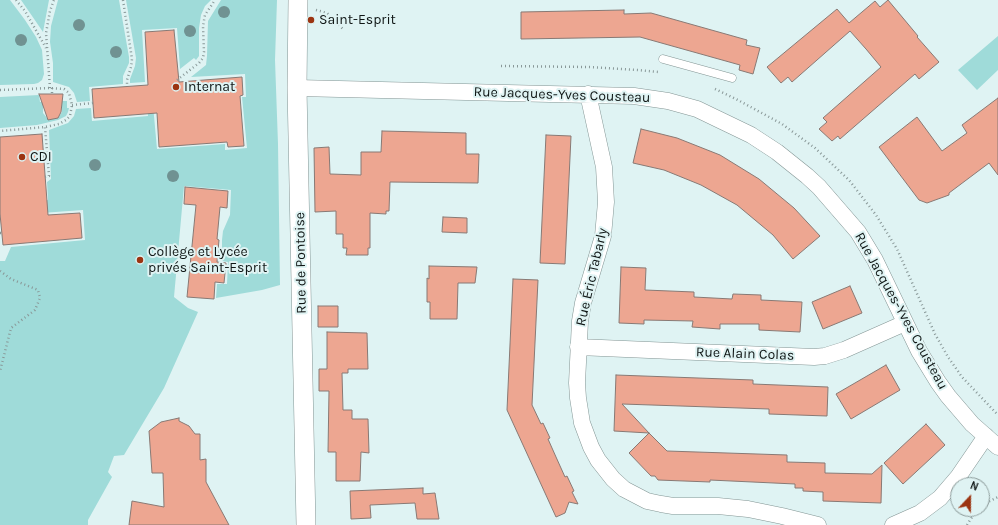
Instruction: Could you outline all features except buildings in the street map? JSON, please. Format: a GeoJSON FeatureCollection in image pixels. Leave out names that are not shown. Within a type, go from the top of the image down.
{"type":"FeatureCollection","features":[{"type":"Feature","properties":{"kind":"street","name":"Rue de Pontoise"},"geometry":{"type":"LineString","coordinates":[[298,3],[298,88],[306,525]]}},
{"type":"Feature","properties":{"kind":"street","name":"Rue Jacques-Yves Cousteau"},"geometry":{"type":"LineString","coordinates":[[298,88],[618,95],[650,98],[683,105],[697,109],[732,125],[751,135],[777,152],[819,187],[858,232],[875,260],[919,351],[938,382],[960,410],[998,447]]}},
{"type":"Feature","properties":{"kind":"street","name":"Rue Éric Tabarly"},"geometry":{"type":"LineString","coordinates":[[588,94],[604,167],[606,208],[601,242],[583,303],[580,322],[578,347],[578,398],[582,423],[586,436],[601,465],[624,489],[647,501],[661,504],[718,506],[748,509],[818,525]]}},
{"type":"Feature","properties":{"kind":"street","name":"Rue Alain Colas"},"geometry":{"type":"LineString","coordinates":[[578,347],[803,357],[819,356],[844,350],[905,323]]}},
{"type":"Feature","properties":{"kind":"street"},"geometry":{"type":"LineString","coordinates":[[893,525],[920,513],[940,498],[958,477],[986,436]]}},
{"type":"Feature","properties":{"kind":"lane"},"geometry":{"type":"LineString","coordinates":[[663,59],[732,78]]}},
{"type":"Feature","properties":{"kind":"path"},"geometry":{"type":"LineString","coordinates":[[16,0],[25,11],[47,48]]}},
{"type":"Feature","properties":{"kind":"path"},"geometry":{"type":"LineString","coordinates":[[52,94],[46,33],[50,11],[54,0]]}},
{"type":"Feature","properties":{"kind":"path"},"geometry":{"type":"LineString","coordinates":[[123,0],[132,59],[127,86]]}},
{"type":"Feature","properties":{"kind":"path"},"geometry":{"type":"LineString","coordinates":[[177,80],[199,64],[203,58],[203,26],[205,15],[215,0]]}},
{"type":"Feature","properties":{"kind":"path"},"geometry":{"type":"LineString","coordinates":[[298,3],[327,13],[343,28]]}},
{"type":"Feature","properties":{"kind":"path"},"geometry":{"type":"LineString","coordinates":[[0,90],[51,88],[64,89],[69,93],[72,105],[70,116],[59,124],[45,127],[0,130]]}},
{"type":"Feature","properties":{"kind":"path"},"geometry":{"type":"LineString","coordinates":[[72,105],[93,104]]}},
{"type":"Feature","properties":{"kind":"path"},"geometry":{"type":"LineString","coordinates":[[45,127],[49,176],[45,177]]}},
{"type":"Feature","properties":{"kind":"path"},"geometry":{"type":"LineString","coordinates":[[0,271],[11,279],[38,290],[40,298],[35,310],[11,328],[0,371]]}},
{"type":"Feature","properties":{"kind":"shaded area"},"geometry":{"type":"Polygon","coordinates":[[[0,0],[10,0],[36,37],[42,50],[44,74],[42,80],[38,83],[0,85],[0,0]]]}},
{"type":"Feature","properties":{"kind":"shaded area"},"geometry":{"type":"Polygon","coordinates":[[[21,0],[49,0],[43,32],[30,13],[21,0]]]}},
{"type":"Feature","properties":{"kind":"shaded area"},"geometry":{"type":"Polygon","coordinates":[[[58,0],[119,0],[129,57],[129,63],[123,76],[123,84],[89,87],[90,101],[77,102],[74,93],[69,87],[53,82],[53,63],[50,42],[51,26],[58,0]]]}},
{"type":"Feature","properties":{"kind":"shaded area"},"geometry":{"type":"Polygon","coordinates":[[[126,0],[211,0],[205,6],[201,15],[199,28],[199,56],[196,60],[194,58],[180,69],[177,28],[142,30],[145,82],[130,83],[136,58],[126,0]]]}},
{"type":"Feature","properties":{"kind":"shaded area","name":"Collège et Lycée privés Saint-Esprit"},"geometry":{"type":"Polygon","coordinates":[[[221,0],[277,0],[275,60],[280,285],[262,290],[216,298],[217,284],[227,284],[228,262],[222,261],[222,240],[223,231],[230,215],[231,190],[184,186],[174,297],[188,308],[198,312],[164,388],[124,455],[114,456],[108,472],[112,477],[88,520],[88,525],[0,525],[0,261],[5,261],[11,247],[85,240],[83,210],[0,216],[0,204],[48,200],[47,182],[51,179],[49,130],[68,123],[74,116],[76,109],[91,108],[92,121],[148,116],[147,105],[153,105],[157,149],[225,144],[225,150],[247,148],[242,97],[246,97],[245,74],[191,77],[206,65],[208,21],[221,0]]]}},
{"type":"Feature","properties":{"kind":"shaded area"},"geometry":{"type":"Polygon","coordinates":[[[998,36],[998,70],[977,90],[958,70],[998,36]]]}},
{"type":"Feature","properties":{"kind":"shaded area"},"geometry":{"type":"Polygon","coordinates":[[[39,95],[40,102],[43,102],[43,113],[47,118],[58,118],[62,112],[62,101],[67,101],[67,108],[69,108],[66,116],[58,120],[37,125],[0,128],[0,97],[39,95]]]}},
{"type":"Feature","properties":{"kind":"place","name":"Saint-Esprit"},"geometry":{"type":"Point","coordinates":[311,20]}},
{"type":"Feature","properties":{"kind":"place","name":"Internat"},"geometry":{"type":"Point","coordinates":[176,87]}},
{"type":"Feature","properties":{"kind":"place","name":"CDI"},"geometry":{"type":"Point","coordinates":[22,157]}},
{"type":"Feature","properties":{"kind":"place","name":"Collège et Lycée privés Saint-Esprit"},"geometry":{"type":"Point","coordinates":[140,260]}}]}
